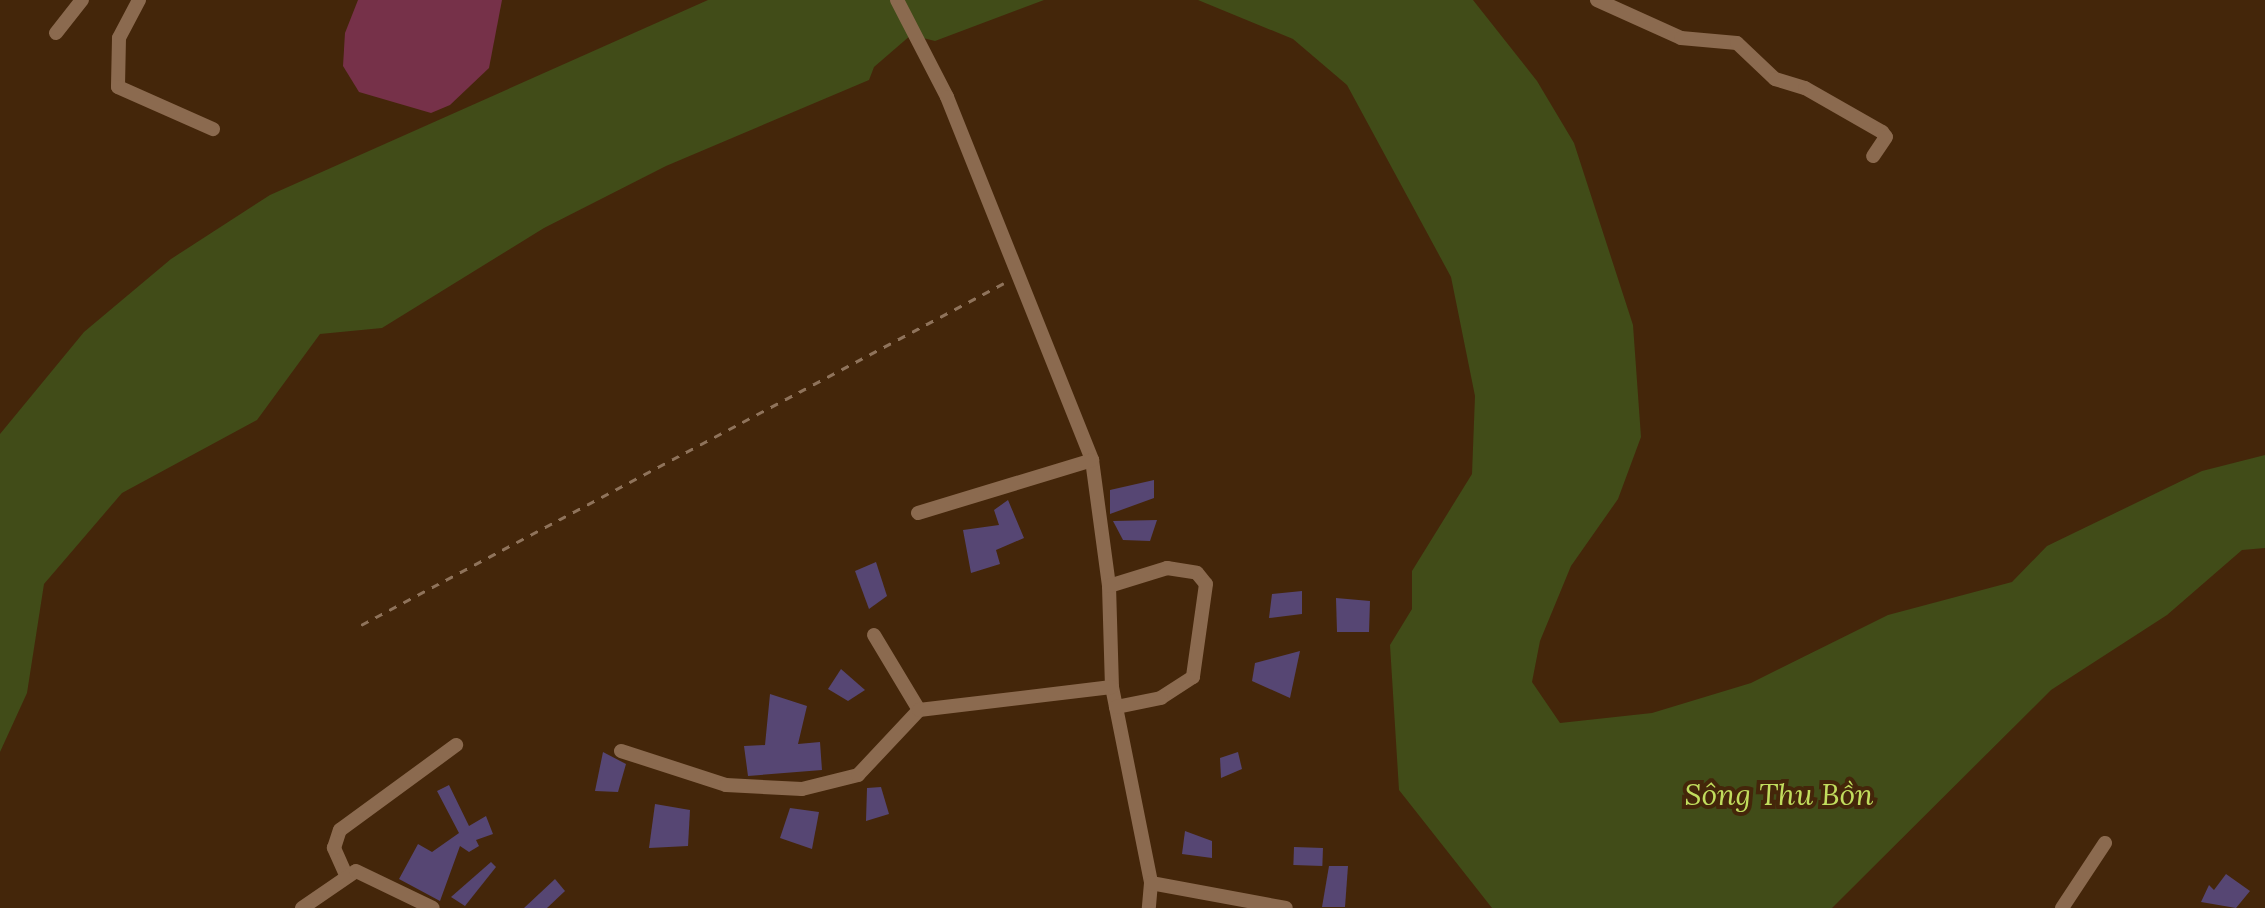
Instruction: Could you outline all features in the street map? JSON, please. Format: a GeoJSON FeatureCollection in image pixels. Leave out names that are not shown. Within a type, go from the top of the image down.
{"type":"FeatureCollection","features":[{"type":"Feature","properties":{"kind":"street"},"geometry":{"type":"LineString","coordinates":[[56,33],[82,0]]}},
{"type":"Feature","properties":{"kind":"street"},"geometry":{"type":"LineString","coordinates":[[140,0],[119,38],[118,87],[213,129]]}},
{"type":"Feature","properties":{"kind":"street"},"geometry":{"type":"LineString","coordinates":[[897,0],[923,51],[1092,460],[1109,586],[1112,687],[1151,883],[1149,908]]}},
{"type":"Feature","properties":{"kind":"street"},"geometry":{"type":"LineString","coordinates":[[1597,0],[1682,38],[1737,43],[1775,79],[1806,88],[1882,132],[1886,137],[1873,156]]}},
{"type":"Feature","properties":{"kind":"street"},"geometry":{"type":"LineString","coordinates":[[918,513],[1092,460]]}},
{"type":"Feature","properties":{"kind":"street"},"geometry":{"type":"LineString","coordinates":[[1109,586],[1167,568],[1197,573],[1206,584],[1192,677],[1161,698],[1116,707]]}},
{"type":"Feature","properties":{"kind":"street"},"geometry":{"type":"LineString","coordinates":[[874,635],[919,710]]}},
{"type":"Feature","properties":{"kind":"street"},"geometry":{"type":"LineString","coordinates":[[620,751],[726,785],[802,789],[858,775],[919,710],[1112,687]]}},
{"type":"Feature","properties":{"kind":"street"},"geometry":{"type":"LineString","coordinates":[[346,874],[334,848],[340,830],[456,745]]}},
{"type":"Feature","properties":{"kind":"street"},"geometry":{"type":"LineString","coordinates":[[2062,908],[2105,843]]}},
{"type":"Feature","properties":{"kind":"street"},"geometry":{"type":"LineString","coordinates":[[302,908],[346,874],[366,874],[433,908]]}},
{"type":"Feature","properties":{"kind":"street"},"geometry":{"type":"LineString","coordinates":[[1151,883],[1286,908]]}},
{"type":"Feature","properties":{"kind":"path"},"geometry":{"type":"LineString","coordinates":[[361,625],[1018,276]]}},
{"type":"Feature","properties":{"kind":"shaded area"},"geometry":{"type":"Polygon","coordinates":[[[358,0],[502,0],[489,68],[450,105],[431,113],[359,92],[343,66],[345,33],[358,0]]]}},
{"type":"Feature","properties":{"kind":"water"},"geometry":{"type":"Polygon","coordinates":[[[708,0],[1044,0],[935,41],[911,35],[874,67],[869,80],[666,166],[544,228],[382,328],[320,334],[257,420],[122,493],[44,584],[27,693],[0,752],[0,434],[84,332],[171,259],[270,195],[708,0]]]}},
{"type":"Feature","properties":{"kind":"water","name":"Sông Thu Bồn"},"geometry":{"type":"Polygon","coordinates":[[[1198,0],[1473,0],[1537,81],[1574,143],[1633,325],[1641,437],[1618,499],[1571,566],[1540,641],[1532,682],[1560,723],[1652,713],[1751,683],[1888,615],[2012,582],[2047,546],[2202,471],[2265,455],[2265,548],[2242,550],[2167,615],[2051,690],[1832,908],[1492,908],[1399,790],[1390,645],[1412,609],[1412,571],[1472,474],[1475,396],[1451,277],[1347,85],[1293,39],[1198,0]]]}},
{"type":"Feature","properties":{"kind":"building"},"geometry":{"type":"Polygon","coordinates":[[[1154,480],[1154,498],[1110,514],[1110,490],[1154,480]]]}},
{"type":"Feature","properties":{"kind":"building"},"geometry":{"type":"Polygon","coordinates":[[[1008,500],[1024,538],[996,550],[1000,564],[971,573],[963,530],[999,525],[994,510],[1008,500]]]}},
{"type":"Feature","properties":{"kind":"building"},"geometry":{"type":"Polygon","coordinates":[[[1157,520],[1150,541],[1123,540],[1113,521],[1157,520]]]}},
{"type":"Feature","properties":{"kind":"building"},"geometry":{"type":"Polygon","coordinates":[[[876,562],[887,596],[869,609],[855,571],[876,562]]]}},
{"type":"Feature","properties":{"kind":"building"},"geometry":{"type":"Polygon","coordinates":[[[1302,591],[1302,614],[1269,618],[1272,594],[1302,591]]]}},
{"type":"Feature","properties":{"kind":"building"},"geometry":{"type":"Polygon","coordinates":[[[1336,598],[1370,601],[1369,632],[1337,632],[1336,598]]]}},
{"type":"Feature","properties":{"kind":"building"},"geometry":{"type":"Polygon","coordinates":[[[1300,651],[1290,698],[1252,681],[1255,663],[1300,651]]]}},
{"type":"Feature","properties":{"kind":"building"},"geometry":{"type":"Polygon","coordinates":[[[841,669],[865,690],[848,701],[828,689],[841,669]]]}},
{"type":"Feature","properties":{"kind":"building"},"geometry":{"type":"Polygon","coordinates":[[[770,694],[807,706],[798,744],[820,742],[822,770],[748,776],[744,746],[765,745],[770,694]]]}},
{"type":"Feature","properties":{"kind":"building"},"geometry":{"type":"Polygon","coordinates":[[[603,752],[626,764],[618,792],[595,791],[603,752]]]}},
{"type":"Feature","properties":{"kind":"building"},"geometry":{"type":"Polygon","coordinates":[[[1238,752],[1242,769],[1221,778],[1220,758],[1238,752]]]}},
{"type":"Feature","properties":{"kind":"building"},"geometry":{"type":"Polygon","coordinates":[[[449,785],[469,826],[486,816],[493,834],[476,840],[479,846],[469,852],[460,846],[440,901],[399,879],[418,844],[432,852],[459,833],[437,791],[449,785]]]}},
{"type":"Feature","properties":{"kind":"building"},"geometry":{"type":"Polygon","coordinates":[[[881,787],[889,814],[866,821],[867,788],[881,787]]]}},
{"type":"Feature","properties":{"kind":"building"},"geometry":{"type":"Polygon","coordinates":[[[655,804],[690,810],[688,846],[649,848],[655,804]]]}},
{"type":"Feature","properties":{"kind":"building"},"geometry":{"type":"Polygon","coordinates":[[[790,808],[819,812],[812,849],[780,838],[790,808]]]}},
{"type":"Feature","properties":{"kind":"building"},"geometry":{"type":"Polygon","coordinates":[[[1185,831],[1212,841],[1212,858],[1182,854],[1185,831]]]}},
{"type":"Feature","properties":{"kind":"building"},"geometry":{"type":"Polygon","coordinates":[[[1294,847],[1323,848],[1322,866],[1293,865],[1294,847]]]}},
{"type":"Feature","properties":{"kind":"building"},"geometry":{"type":"Polygon","coordinates":[[[491,862],[496,867],[465,906],[451,897],[491,862]]]}},
{"type":"Feature","properties":{"kind":"building"},"geometry":{"type":"Polygon","coordinates":[[[1329,866],[1348,866],[1345,907],[1322,907],[1329,866]]]}},
{"type":"Feature","properties":{"kind":"building"},"geometry":{"type":"Polygon","coordinates":[[[2226,874],[2250,891],[2236,908],[2201,902],[2209,885],[2214,890],[2226,874]]]}},
{"type":"Feature","properties":{"kind":"building"},"geometry":{"type":"Polygon","coordinates":[[[555,879],[565,891],[547,908],[524,908],[555,879]]]}}]}
